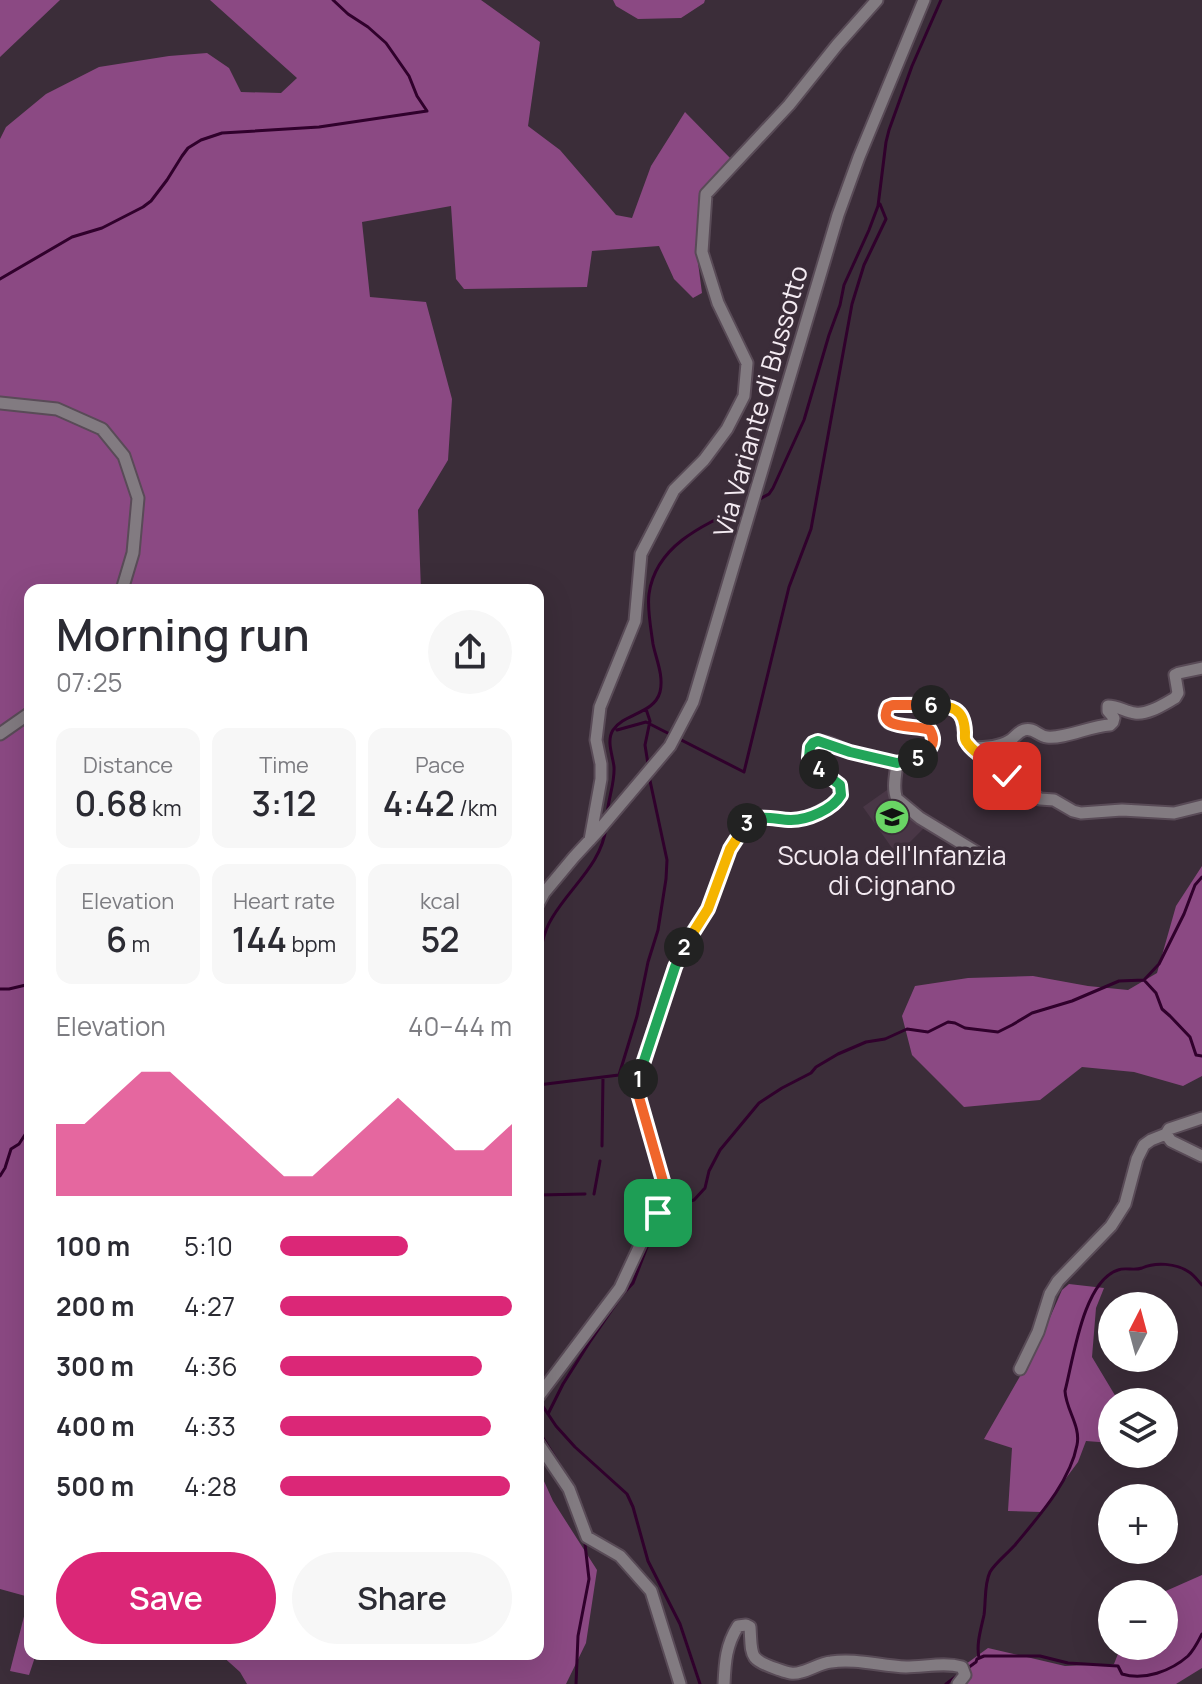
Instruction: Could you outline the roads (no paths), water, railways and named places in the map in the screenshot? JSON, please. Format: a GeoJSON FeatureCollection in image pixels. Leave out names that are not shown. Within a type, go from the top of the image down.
{"type":"FeatureCollection","features":[{"type":"Feature","properties":{"kind":"street"},"geometry":{"type":"LineString","coordinates":[[590,840],[601,779],[596,740],[600,707],[635,621],[641,554],[674,490],[704,460],[727,429],[744,396],[747,363],[718,303],[702,252],[706,194],[789,105],[877,0]]}},
{"type":"Feature","properties":{"kind":"street","name":"Via Variante di Bussotto"},"geometry":{"type":"LineString","coordinates":[[544,893],[670,746],[693,702],[838,215],[924,0]]}},
{"type":"Feature","properties":{"kind":"street"},"geometry":{"type":"LineString","coordinates":[[0,403],[57,409],[102,429],[124,456],[138,498],[133,553],[124,584]]}},
{"type":"Feature","properties":{"kind":"street"},"geometry":{"type":"LineString","coordinates":[[972,748],[995,746],[1028,729],[1041,736],[1053,737],[1110,725],[1114,718],[1108,706],[1141,714],[1175,698],[1178,693],[1175,675],[1202,668]]}},
{"type":"Feature","properties":{"kind":"street"},"geometry":{"type":"LineString","coordinates":[[544,1390],[620,1288],[649,1226],[664,1206],[665,1188],[637,1090],[638,1080],[675,967],[687,940],[708,909],[735,840],[745,824],[752,820],[760,817],[802,819],[818,813],[841,795],[840,785],[809,758],[813,743],[823,741],[850,752],[897,763],[916,759],[927,752],[934,739],[930,730],[889,723],[884,715],[893,705],[937,705],[955,709],[962,716],[965,741],[979,755],[1002,768],[1017,789],[1027,790],[1040,799],[1054,800],[1073,811],[1087,813],[1122,810],[1174,813],[1202,806]]}},
{"type":"Feature","properties":{"kind":"street"},"geometry":{"type":"LineString","coordinates":[[0,734],[24,717]]}},
{"type":"Feature","properties":{"kind":"street"},"geometry":{"type":"LineString","coordinates":[[897,763],[897,799],[920,818],[981,855]]}},
{"type":"Feature","properties":{"kind":"street"},"geometry":{"type":"LineString","coordinates":[[1020,1369],[1058,1281],[1111,1226],[1125,1204],[1144,1145],[1166,1134],[1169,1129],[1202,1118]]}},
{"type":"Feature","properties":{"kind":"street"},"geometry":{"type":"LineString","coordinates":[[1166,1134],[1171,1141],[1202,1156]]}},
{"type":"Feature","properties":{"kind":"street"},"geometry":{"type":"LineString","coordinates":[[544,1452],[569,1489],[587,1537],[620,1556],[651,1591],[680,1684]]}},
{"type":"Feature","properties":{"kind":"street"},"geometry":{"type":"LineString","coordinates":[[724,1684],[729,1643],[738,1626],[746,1625],[750,1627],[751,1647],[759,1663],[788,1673],[799,1673],[830,1662],[911,1667],[952,1664],[962,1667],[965,1675],[958,1684]]}},
{"type":"Feature","properties":{"kind":"waterway"},"geometry":{"type":"LineString","coordinates":[[0,279],[72,237],[102,228],[143,207],[151,201],[188,148],[201,140],[222,133],[319,127],[427,111],[409,76],[386,43],[333,0]]}},
{"type":"Feature","properties":{"kind":"waterway"},"geometry":{"type":"LineString","coordinates":[[756,501],[773,488],[804,420],[844,285],[878,206],[889,130],[912,66],[941,0]]}},
{"type":"Feature","properties":{"kind":"waterway"},"geometry":{"type":"LineString","coordinates":[[617,730],[646,722],[744,772],[789,587],[811,529],[852,304],[864,265],[886,219],[880,204]]}},
{"type":"Feature","properties":{"kind":"waterway"},"geometry":{"type":"LineString","coordinates":[[607,815],[614,773],[611,734],[618,724],[652,705],[660,692],[660,674],[648,606],[654,576],[662,561],[686,537],[749,504]]}},
{"type":"Feature","properties":{"kind":"waterway"},"geometry":{"type":"LineString","coordinates":[[646,709],[650,721],[645,745],[648,764]]}},
{"type":"Feature","properties":{"kind":"waterway"},"geometry":{"type":"LineString","coordinates":[[544,1084],[619,1075],[658,930],[666,879],[667,860],[649,776]]}},
{"type":"Feature","properties":{"kind":"waterway"},"geometry":{"type":"LineString","coordinates":[[544,938],[559,907],[592,864],[606,827]]}},
{"type":"Feature","properties":{"kind":"waterway"},"geometry":{"type":"LineString","coordinates":[[548,1414],[589,1343],[633,1283],[659,1225],[676,1205],[694,1200],[705,1188],[709,1171],[720,1150],[759,1103],[838,1054],[866,1042],[885,1039],[907,1029],[928,1032],[948,1022],[965,1028],[998,1032],[1032,1013],[1072,1001],[1119,981],[1144,980],[1159,964],[1195,885],[1202,877]]}},
{"type":"Feature","properties":{"kind":"waterway"},"geometry":{"type":"LineString","coordinates":[[1144,980],[1156,993],[1162,1009],[1190,1037],[1196,1055],[1202,1056]]}},
{"type":"Feature","properties":{"kind":"waterway"},"geometry":{"type":"LineString","coordinates":[[0,989],[24,985]]}},
{"type":"Feature","properties":{"kind":"waterway"},"geometry":{"type":"LineString","coordinates":[[602,1146],[603,1077]]}},
{"type":"Feature","properties":{"kind":"waterway"},"geometry":{"type":"LineString","coordinates":[[0,1176],[11,1149],[24,1136]]}},
{"type":"Feature","properties":{"kind":"waterway"},"geometry":{"type":"LineString","coordinates":[[594,1194],[600,1161]]}},
{"type":"Feature","properties":{"kind":"waterway"},"geometry":{"type":"LineString","coordinates":[[544,1195],[585,1194]]}},
{"type":"Feature","properties":{"kind":"waterway"},"geometry":{"type":"LineString","coordinates":[[979,1658],[978,1642],[990,1572],[1043,1511],[1073,1459],[1078,1438],[1065,1391],[1081,1323],[1096,1289],[1106,1277],[1118,1270],[1159,1264],[1184,1269],[1202,1285]]}},
{"type":"Feature","properties":{"kind":"waterway"},"geometry":{"type":"LineString","coordinates":[[544,1408],[575,1447],[627,1494],[648,1561],[680,1624],[700,1684]]}},
{"type":"Feature","properties":{"kind":"waterway"},"geometry":{"type":"LineString","coordinates":[[544,1440],[568,1478]]}},
{"type":"Feature","properties":{"kind":"waterway"},"geometry":{"type":"LineString","coordinates":[[576,1684],[578,1636],[589,1579],[585,1544]]}},
{"type":"Feature","properties":{"kind":"waterway"},"geometry":{"type":"LineString","coordinates":[[946,1684],[984,1656],[1040,1656],[1068,1663],[1118,1666],[1122,1674],[1130,1676],[1148,1675],[1165,1670],[1188,1656],[1202,1634]]}},
{"type":"Feature","properties":{"kind":"place","name":"Scuola dell'Infanzia di Cignano"},"geometry":{"type":"Point","coordinates":[892,817]}}]}
